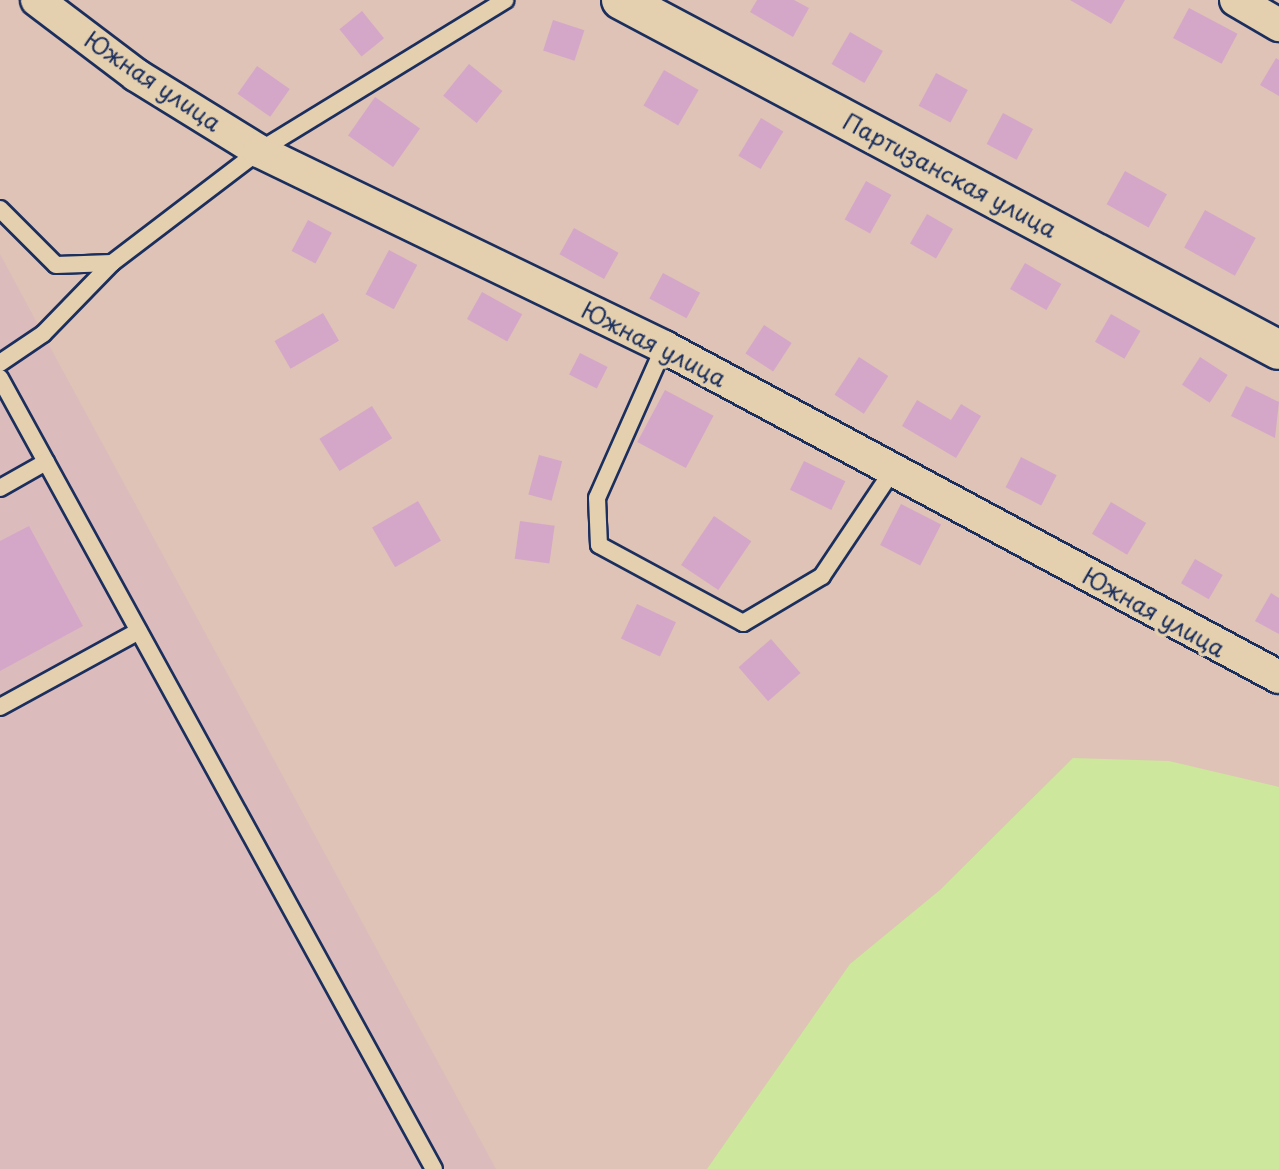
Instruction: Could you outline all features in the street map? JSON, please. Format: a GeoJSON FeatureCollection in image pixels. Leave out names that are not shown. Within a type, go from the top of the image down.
{"type":"FeatureCollection","features":[{"type":"Feature","properties":{"kind":"main road","name":"Партизанская улица"},"geometry":{"type":"LineString","coordinates":[[621,0],[1279,350]]}},
{"type":"Feature","properties":{"kind":"street","name":"Южная улица"},"geometry":{"type":"LineString","coordinates":[[37,0],[136,75],[259,151],[664,347],[1279,677]]}},
{"type":"Feature","properties":{"kind":"street"},"geometry":{"type":"LineString","coordinates":[[1236,0],[1279,24]]}},
{"type":"Feature","properties":{"kind":"lane"},"geometry":{"type":"LineString","coordinates":[[0,363],[43,334],[112,263],[259,151],[505,0]]}},
{"type":"Feature","properties":{"kind":"lane"},"geometry":{"type":"LineString","coordinates":[[0,209],[56,265],[112,263]]}},
{"type":"Feature","properties":{"kind":"lane"},"geometry":{"type":"LineString","coordinates":[[664,347],[597,498],[599,545],[731,617],[743,623],[822,576],[893,470]]}},
{"type":"Feature","properties":{"kind":"lane"},"geometry":{"type":"LineString","coordinates":[[0,378],[434,1169]]}},
{"type":"Feature","properties":{"kind":"lane"},"geometry":{"type":"LineString","coordinates":[[0,488],[46,462]]}},
{"type":"Feature","properties":{"kind":"lane"},"geometry":{"type":"LineString","coordinates":[[0,707],[139,631]]}},
{"type":"Feature","properties":{"kind":"shaded area"},"geometry":{"type":"Polygon","coordinates":[[[0,254],[43,334],[496,1169],[0,1169],[0,254]]]}},
{"type":"Feature","properties":{"kind":"green space"},"geometry":{"type":"Polygon","coordinates":[[[1073,758],[1169,761],[1279,787],[1279,1169],[707,1169],[850,964],[940,890],[1073,758]]]}},
{"type":"Feature","properties":{"kind":"building"},"geometry":{"type":"Polygon","coordinates":[[[757,0],[794,0],[809,8],[793,37],[750,12],[757,0]]]}},
{"type":"Feature","properties":{"kind":"building"},"geometry":{"type":"Polygon","coordinates":[[[1070,0],[1125,0],[1111,24],[1070,0]]]}},
{"type":"Feature","properties":{"kind":"building"},"geometry":{"type":"Polygon","coordinates":[[[1189,8],[1238,34],[1222,64],[1173,38],[1189,8]]]}},
{"type":"Feature","properties":{"kind":"building"},"geometry":{"type":"Polygon","coordinates":[[[362,11],[384,38],[361,56],[339,29],[362,11]]]}},
{"type":"Feature","properties":{"kind":"building"},"geometry":{"type":"Polygon","coordinates":[[[553,20],[584,30],[574,61],[543,50],[553,20]]]}},
{"type":"Feature","properties":{"kind":"building"},"geometry":{"type":"Polygon","coordinates":[[[850,32],[883,51],[864,83],[832,64],[850,32]]]}},
{"type":"Feature","properties":{"kind":"building"},"geometry":{"type":"Polygon","coordinates":[[[1276,58],[1279,60],[1279,96],[1260,85],[1276,58]]]}},
{"type":"Feature","properties":{"kind":"building"},"geometry":{"type":"Polygon","coordinates":[[[469,64],[502,91],[477,123],[443,96],[469,64]]]}},
{"type":"Feature","properties":{"kind":"building"},"geometry":{"type":"Polygon","coordinates":[[[257,66],[290,89],[270,117],[237,94],[257,66]]]}},
{"type":"Feature","properties":{"kind":"building"},"geometry":{"type":"Polygon","coordinates":[[[664,70],[699,90],[678,126],[644,106],[664,70]]]}},
{"type":"Feature","properties":{"kind":"building"},"geometry":{"type":"Polygon","coordinates":[[[936,73],[968,90],[950,123],[919,106],[936,73]]]}},
{"type":"Feature","properties":{"kind":"building"},"geometry":{"type":"Polygon","coordinates":[[[375,97],[420,129],[393,167],[348,136],[375,97]]]}},
{"type":"Feature","properties":{"kind":"building"},"geometry":{"type":"Polygon","coordinates":[[[1003,113],[1033,129],[1017,160],[987,144],[1003,113]]]}},
{"type":"Feature","properties":{"kind":"building"},"geometry":{"type":"Polygon","coordinates":[[[761,118],[783,131],[761,169],[738,156],[761,118]]]}},
{"type":"Feature","properties":{"kind":"building"},"geometry":{"type":"Polygon","coordinates":[[[1125,171],[1167,194],[1149,228],[1107,204],[1125,171]]]}},
{"type":"Feature","properties":{"kind":"building"},"geometry":{"type":"Polygon","coordinates":[[[866,181],[891,195],[870,234],[845,219],[866,181]]]}},
{"type":"Feature","properties":{"kind":"building"},"geometry":{"type":"Polygon","coordinates":[[[1205,210],[1256,238],[1235,276],[1184,248],[1205,210]]]}},
{"type":"Feature","properties":{"kind":"building"},"geometry":{"type":"Polygon","coordinates":[[[927,214],[953,229],[936,258],[910,243],[927,214]]]}},
{"type":"Feature","properties":{"kind":"building"},"geometry":{"type":"Polygon","coordinates":[[[308,220],[332,233],[315,264],[292,251],[308,220]]]}},
{"type":"Feature","properties":{"kind":"building"},"geometry":{"type":"Polygon","coordinates":[[[574,228],[619,253],[604,279],[559,254],[574,228]]]}},
{"type":"Feature","properties":{"kind":"building"},"geometry":{"type":"Polygon","coordinates":[[[389,250],[417,265],[394,309],[366,294],[389,250]]]}},
{"type":"Feature","properties":{"kind":"building"},"geometry":{"type":"Polygon","coordinates":[[[1025,263],[1061,284],[1046,310],[1010,289],[1025,263]]]}},
{"type":"Feature","properties":{"kind":"building"},"geometry":{"type":"Polygon","coordinates":[[[663,273],[700,293],[686,318],[649,299],[663,273]]]}},
{"type":"Feature","properties":{"kind":"building"},"geometry":{"type":"Polygon","coordinates":[[[482,292],[522,314],[507,341],[467,319],[482,292]]]}},
{"type":"Feature","properties":{"kind":"building"},"geometry":{"type":"Polygon","coordinates":[[[323,313],[339,341],[291,369],[275,341],[323,313]]]}},
{"type":"Feature","properties":{"kind":"building"},"geometry":{"type":"Polygon","coordinates":[[[1111,314],[1140,331],[1124,359],[1095,342],[1111,314]]]}},
{"type":"Feature","properties":{"kind":"building"},"geometry":{"type":"Polygon","coordinates":[[[764,325],[792,343],[773,371],[745,354],[764,325]]]}},
{"type":"Feature","properties":{"kind":"building"},"geometry":{"type":"Polygon","coordinates":[[[580,353],[608,367],[597,388],[569,374],[580,353]]]}},
{"type":"Feature","properties":{"kind":"building"},"geometry":{"type":"Polygon","coordinates":[[[859,357],[888,376],[864,414],[834,395],[859,357]]]}},
{"type":"Feature","properties":{"kind":"building"},"geometry":{"type":"Polygon","coordinates":[[[1200,357],[1228,375],[1210,403],[1182,385],[1200,357]]]}},
{"type":"Feature","properties":{"kind":"building"},"geometry":{"type":"Polygon","coordinates":[[[1246,386],[1279,402],[1275,438],[1231,416],[1246,386]]]}},
{"type":"Feature","properties":{"kind":"building"},"geometry":{"type":"Polygon","coordinates":[[[665,390],[714,416],[686,468],[637,442],[665,390]]]}},
{"type":"Feature","properties":{"kind":"building"},"geometry":{"type":"Polygon","coordinates":[[[917,400],[951,420],[961,404],[981,416],[956,458],[902,426],[917,400]]]}},
{"type":"Feature","properties":{"kind":"building"},"geometry":{"type":"Polygon","coordinates":[[[372,406],[392,438],[340,471],[319,439],[372,406]]]}},
{"type":"Feature","properties":{"kind":"building"},"geometry":{"type":"Polygon","coordinates":[[[539,455],[562,461],[552,501],[528,495],[539,455]]]}},
{"type":"Feature","properties":{"kind":"building"},"geometry":{"type":"Polygon","coordinates":[[[1021,457],[1057,475],[1041,505],[1006,487],[1021,457]]]}},
{"type":"Feature","properties":{"kind":"building"},"geometry":{"type":"Polygon","coordinates":[[[804,461],[845,481],[831,510],[790,490],[804,461]]]}},
{"type":"Feature","properties":{"kind":"building"},"geometry":{"type":"Polygon","coordinates":[[[418,501],[441,541],[395,567],[372,528],[418,501]]]}},
{"type":"Feature","properties":{"kind":"building"},"geometry":{"type":"Polygon","coordinates":[[[1111,502],[1146,523],[1127,555],[1092,534],[1111,502]]]}},
{"type":"Feature","properties":{"kind":"building"},"geometry":{"type":"Polygon","coordinates":[[[901,504],[941,524],[920,565],[880,545],[901,504]]]}},
{"type":"Feature","properties":{"kind":"building"},"geometry":{"type":"Polygon","coordinates":[[[714,516],[751,541],[718,590],[681,565],[714,516]]]}},
{"type":"Feature","properties":{"kind":"building"},"geometry":{"type":"Polygon","coordinates":[[[520,521],[555,526],[549,564],[515,559],[520,521]]]}},
{"type":"Feature","properties":{"kind":"building"},"geometry":{"type":"Polygon","coordinates":[[[29,526],[83,626],[0,671],[0,541],[29,526]]]}},
{"type":"Feature","properties":{"kind":"building"},"geometry":{"type":"Polygon","coordinates":[[[1195,559],[1223,575],[1209,599],[1181,583],[1195,559]]]}},
{"type":"Feature","properties":{"kind":"building"},"geometry":{"type":"Polygon","coordinates":[[[1271,593],[1279,598],[1279,634],[1255,621],[1271,593]]]}},
{"type":"Feature","properties":{"kind":"building"},"geometry":{"type":"Polygon","coordinates":[[[637,604],[676,622],[660,657],[621,638],[637,604]]]}},
{"type":"Feature","properties":{"kind":"building"},"geometry":{"type":"Polygon","coordinates":[[[771,639],[801,673],[768,701],[739,667],[771,639]]]}}]}
